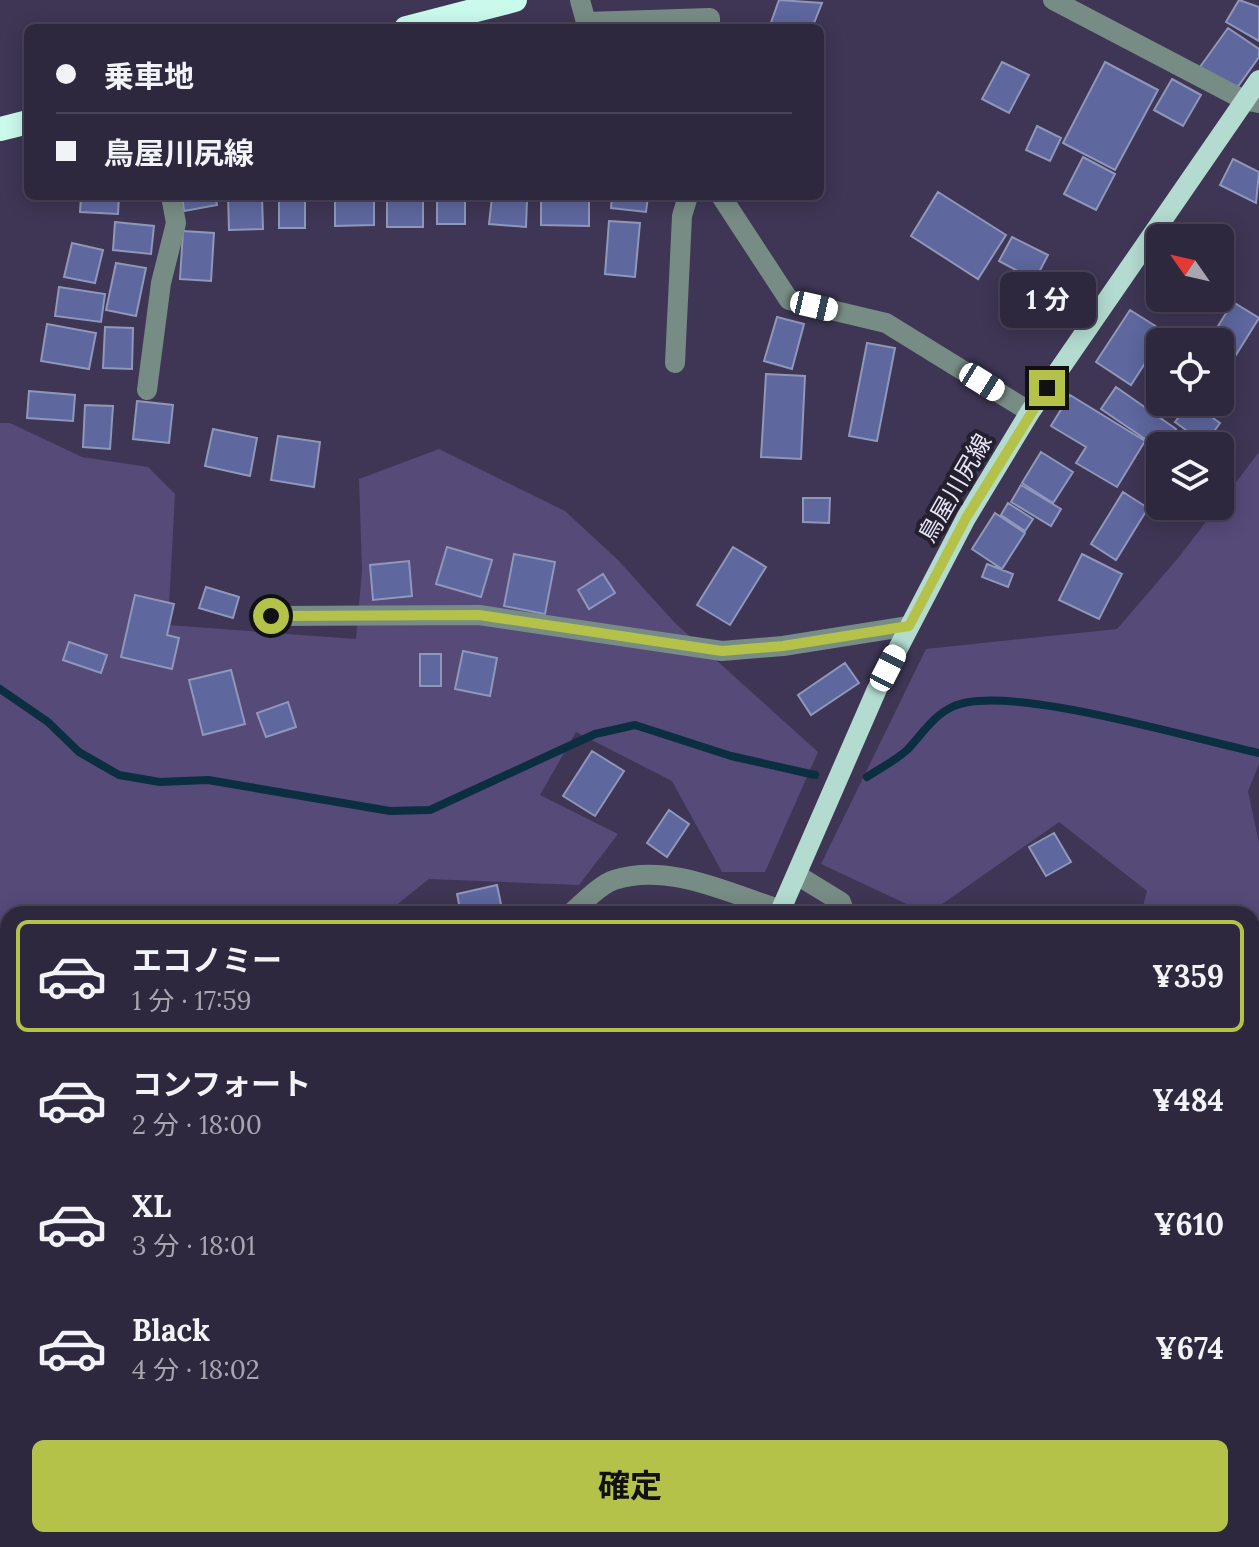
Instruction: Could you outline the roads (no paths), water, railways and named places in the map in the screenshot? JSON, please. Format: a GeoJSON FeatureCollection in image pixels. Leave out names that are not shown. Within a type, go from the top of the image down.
{"type":"FeatureCollection","features":[{"type":"Feature","properties":{"kind":"highway"},"geometry":{"type":"LineString","coordinates":[[414,24],[442,9],[515,0]]}},
{"type":"Feature","properties":{"kind":"highway"},"geometry":{"type":"LineString","coordinates":[[0,129],[24,123]]}},
{"type":"Feature","properties":{"kind":"main road","name":"鳥屋川尻線"},"geometry":{"type":"LineString","coordinates":[[783,906],[877,689],[966,518],[1030,412],[1251,101],[1259,80]]}},
{"type":"Feature","properties":{"kind":"street"},"geometry":{"type":"LineString","coordinates":[[580,0],[586,22],[710,18],[710,24]]}},
{"type":"Feature","properties":{"kind":"street"},"geometry":{"type":"LineString","coordinates":[[1053,0],[1251,101]]}},
{"type":"Feature","properties":{"kind":"street"},"geometry":{"type":"LineString","coordinates":[[147,390],[161,283],[176,223],[172,200]]}},
{"type":"Feature","properties":{"kind":"street"},"geometry":{"type":"LineString","coordinates":[[675,363],[682,216],[687,200]]}},
{"type":"Feature","properties":{"kind":"street"},"geometry":{"type":"LineString","coordinates":[[724,200],[789,300],[886,323],[1030,412]]}},
{"type":"Feature","properties":{"kind":"street"},"geometry":{"type":"LineString","coordinates":[[271,616],[479,615],[722,651],[783,646],[909,626]]}},
{"type":"Feature","properties":{"kind":"street"},"geometry":{"type":"LineString","coordinates":[[797,875],[841,902],[842,906]]}},
{"type":"Feature","properties":{"kind":"street"},"geometry":{"type":"LineString","coordinates":[[580,906],[612,880],[654,876],[690,878],[764,906]]}},
{"type":"Feature","properties":{"kind":"waterway"},"geometry":{"type":"LineString","coordinates":[[0,689],[48,722],[79,752],[119,775],[160,782],[208,780],[390,811],[430,810],[595,734],[635,725],[731,756],[815,775]]}},
{"type":"Feature","properties":{"kind":"waterway"},"geometry":{"type":"LineString","coordinates":[[867,777],[904,753],[945,711],[977,701],[1013,701],[1101,715],[1259,753]]}}]}
